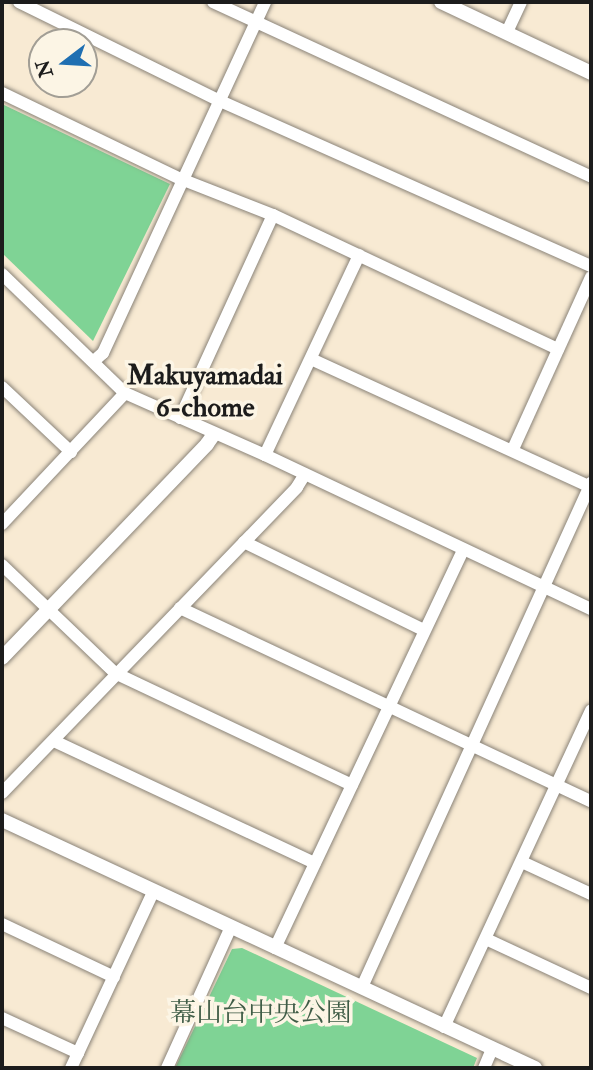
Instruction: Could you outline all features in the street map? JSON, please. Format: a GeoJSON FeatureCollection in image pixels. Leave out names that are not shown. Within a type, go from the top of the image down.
{"type":"FeatureCollection","features":[{"type":"Feature","properties":{"kind":"street"},"geometry":{"type":"LineString","coordinates":[[19,2],[218,100],[591,266]]}},
{"type":"Feature","properties":{"kind":"street"},"geometry":{"type":"LineString","coordinates":[[212,2],[591,177]]}},
{"type":"Feature","properties":{"kind":"street"},"geometry":{"type":"LineString","coordinates":[[94,361],[103,353],[265,2]]}},
{"type":"Feature","properties":{"kind":"street"},"geometry":{"type":"LineString","coordinates":[[441,2],[591,73]]}},
{"type":"Feature","properties":{"kind":"street"},"geometry":{"type":"LineString","coordinates":[[507,32],[521,2]]}},
{"type":"Feature","properties":{"kind":"street"},"geometry":{"type":"LineString","coordinates":[[2,93],[181,179],[273,215],[558,349]]}},
{"type":"Feature","properties":{"kind":"street"},"geometry":{"type":"LineString","coordinates":[[180,418],[273,215]]}},
{"type":"Feature","properties":{"kind":"street"},"geometry":{"type":"LineString","coordinates":[[265,455],[359,255]]}},
{"type":"Feature","properties":{"kind":"street"},"geometry":{"type":"LineString","coordinates":[[2,274],[125,393],[265,455],[591,608]]}},
{"type":"Feature","properties":{"kind":"street"},"geometry":{"type":"LineString","coordinates":[[513,449],[591,277]]}},
{"type":"Feature","properties":{"kind":"street"},"geometry":{"type":"LineString","coordinates":[[311,359],[591,485],[362,987]]}},
{"type":"Feature","properties":{"kind":"street"},"geometry":{"type":"LineString","coordinates":[[2,387],[71,452]]}},
{"type":"Feature","properties":{"kind":"street"},"geometry":{"type":"LineString","coordinates":[[5,515],[71,452],[125,393]]}},
{"type":"Feature","properties":{"kind":"street"},"geometry":{"type":"LineString","coordinates":[[2,658],[214,434]]}},
{"type":"Feature","properties":{"kind":"street"},"geometry":{"type":"LineString","coordinates":[[2,793],[244,542],[305,474]]}},
{"type":"Feature","properties":{"kind":"street"},"geometry":{"type":"LineString","coordinates":[[244,542],[424,630]]}},
{"type":"Feature","properties":{"kind":"street"},"geometry":{"type":"LineString","coordinates":[[275,948],[463,550]]}},
{"type":"Feature","properties":{"kind":"street"},"geometry":{"type":"LineString","coordinates":[[2,565],[115,673],[352,785]]}},
{"type":"Feature","properties":{"kind":"street"},"geometry":{"type":"LineString","coordinates":[[180,608],[591,801]]}},
{"type":"Feature","properties":{"kind":"street"},"geometry":{"type":"LineString","coordinates":[[444,1027],[591,711]]}},
{"type":"Feature","properties":{"kind":"street"},"geometry":{"type":"LineString","coordinates":[[54,741],[315,863]]}},
{"type":"Feature","properties":{"kind":"street"},"geometry":{"type":"LineString","coordinates":[[2,820],[535,1068]]}},
{"type":"Feature","properties":{"kind":"street"},"geometry":{"type":"LineString","coordinates":[[522,862],[591,894]]}},
{"type":"Feature","properties":{"kind":"street"},"geometry":{"type":"LineString","coordinates":[[71,1068],[153,892]]}},
{"type":"Feature","properties":{"kind":"street"},"geometry":{"type":"LineString","coordinates":[[2,924],[114,977]]}},
{"type":"Feature","properties":{"kind":"street"},"geometry":{"type":"LineString","coordinates":[[167,1068],[231,927]]}},
{"type":"Feature","properties":{"kind":"street"},"geometry":{"type":"LineString","coordinates":[[486,939],[591,988]]}},
{"type":"Feature","properties":{"kind":"street"},"geometry":{"type":"LineString","coordinates":[[2,1018],[78,1053]]}},
{"type":"Feature","properties":{"kind":"street"},"geometry":{"type":"LineString","coordinates":[[484,1068],[492,1049]]}},
{"type":"Feature","properties":{"kind":"green space"},"geometry":{"type":"Polygon","coordinates":[[[2,104],[170,184],[93,341],[2,253],[2,104]]]}},
{"type":"Feature","properties":{"kind":"green space","name":"幕山台中央公園"},"geometry":{"type":"Polygon","coordinates":[[[242,948],[477,1058],[473,1068],[175,1068],[232,949],[242,948]]]}},
{"type":"Feature","properties":{"kind":"district","name":"Makuyamadai 6-chome"},"geometry":{"type":"Point","coordinates":[205,392]}}]}
